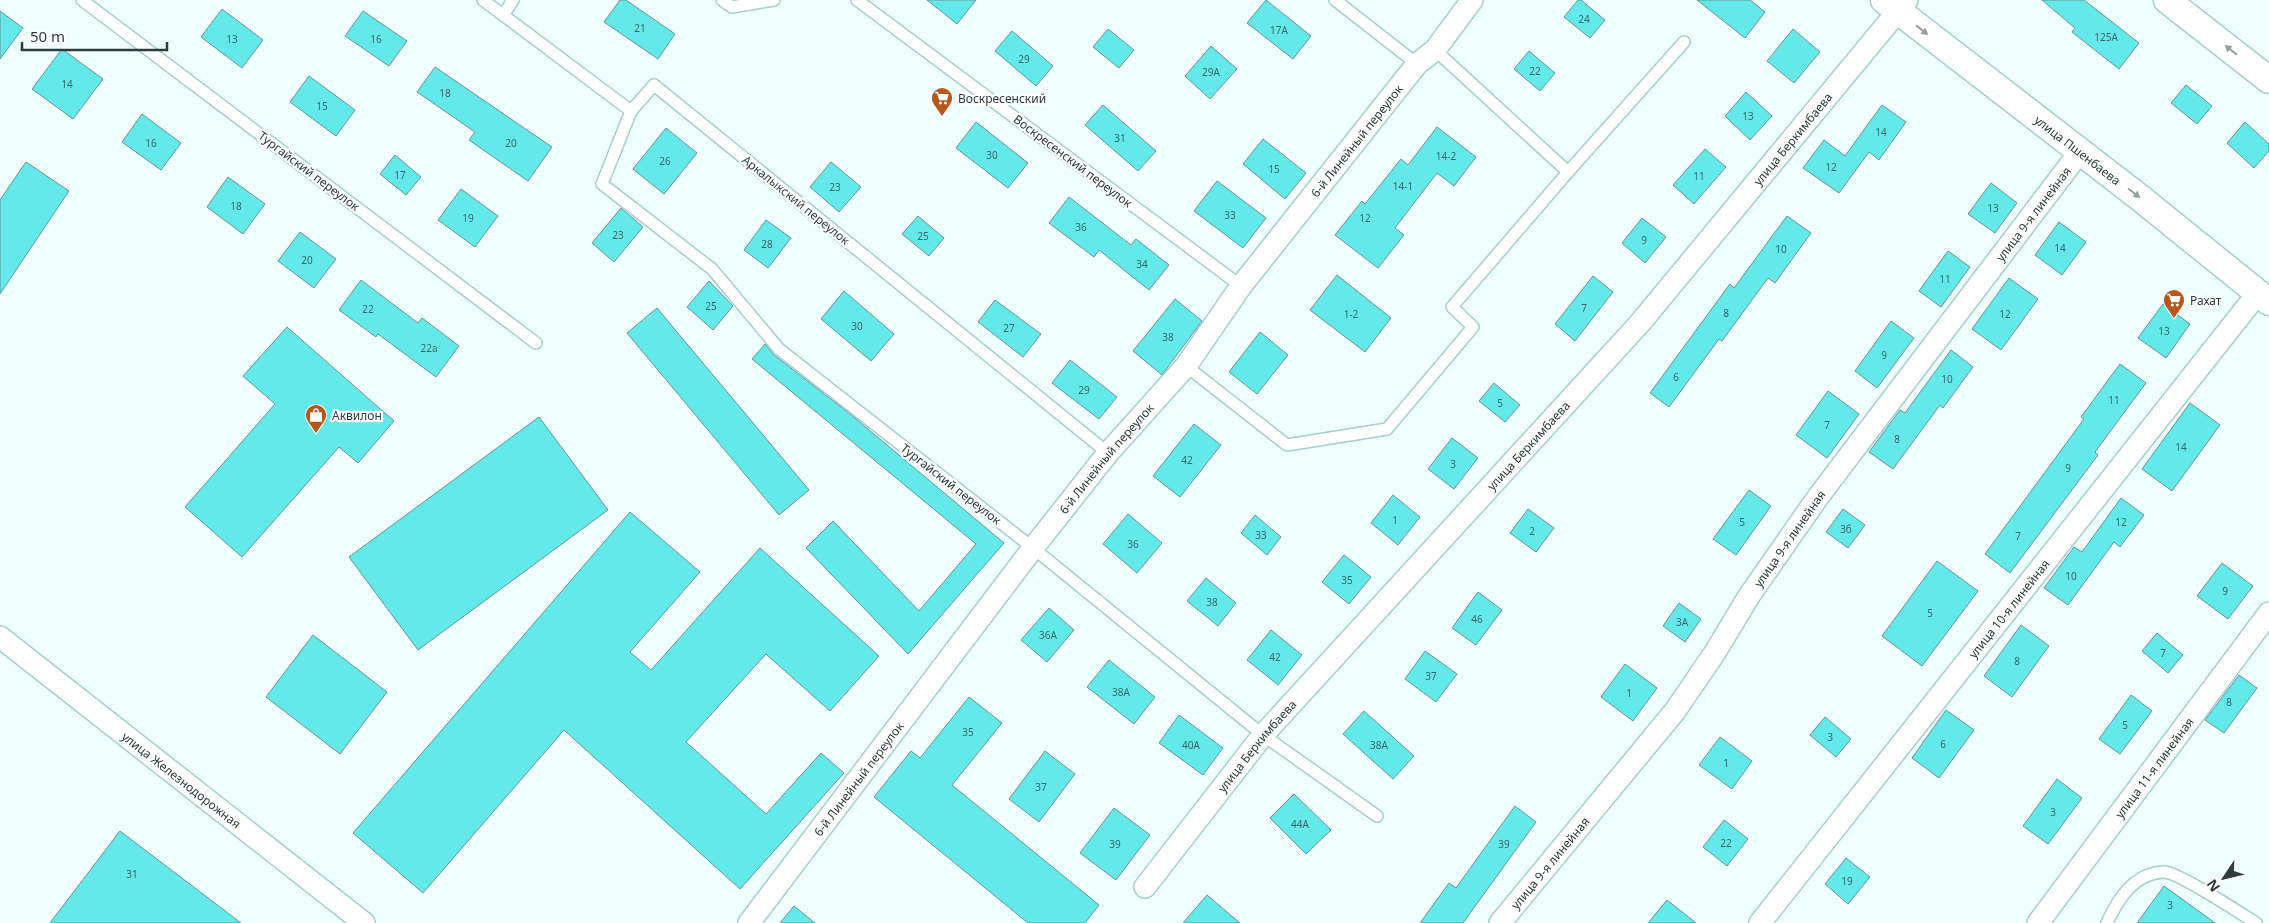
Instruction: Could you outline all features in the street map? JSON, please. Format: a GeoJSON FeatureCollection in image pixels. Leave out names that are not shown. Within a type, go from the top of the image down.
{"type":"FeatureCollection","features":[{"type":"Feature","properties":{"kind":"street","name":"6-й Линейный переулок"},"geometry":{"type":"LineString","coordinates":[[749,923],[1033,548],[1108,453],[1186,366],[1240,286],[1417,64],[1435,50],[1472,0]]}},
{"type":"Feature","properties":{"kind":"street"},"geometry":{"type":"LineString","coordinates":[[2167,0],[2269,80]]}},
{"type":"Feature","properties":{"kind":"street","name":"улица Пшенбаева"},"geometry":{"type":"LineString","coordinates":[[1896,4],[2264,298]]}},
{"type":"Feature","properties":{"kind":"street","name":"улица Беркимбаева"},"geometry":{"type":"LineString","coordinates":[[1145,887],[1263,736],[1640,323],[1896,4]]}},
{"type":"Feature","properties":{"kind":"street","name":"улица 9-я линейная"},"geometry":{"type":"LineString","coordinates":[[1500,923],[1675,711],[1714,654],[1749,596],[1818,497],[2079,152]]}},
{"type":"Feature","properties":{"kind":"street","name":"улица 10-я линейная"},"geometry":{"type":"LineString","coordinates":[[1760,923],[2264,298]]}},
{"type":"Feature","properties":{"kind":"street","name":"улица 11-я линейная"},"geometry":{"type":"LineString","coordinates":[[2038,923],[2269,613]]}},
{"type":"Feature","properties":{"kind":"street","name":"улица Железнодорожная"},"geometry":{"type":"LineString","coordinates":[[0,637],[364,923]]}},
{"type":"Feature","properties":{"kind":"lane","name":"Тургайский переулок"},"geometry":{"type":"LineString","coordinates":[[82,0],[536,343]]}},
{"type":"Feature","properties":{"kind":"lane"},"geometry":{"type":"LineString","coordinates":[[483,0],[631,111]]}},
{"type":"Feature","properties":{"kind":"lane"},"geometry":{"type":"LineString","coordinates":[[503,15],[513,0]]}},
{"type":"Feature","properties":{"kind":"lane"},"geometry":{"type":"LineString","coordinates":[[722,0],[732,7],[774,0]]}},
{"type":"Feature","properties":{"kind":"lane","name":"Воскресенский переулок"},"geometry":{"type":"LineString","coordinates":[[857,0],[1240,286]]}},
{"type":"Feature","properties":{"kind":"lane"},"geometry":{"type":"LineString","coordinates":[[1335,0],[1417,64]]}},
{"type":"Feature","properties":{"kind":"lane"},"geometry":{"type":"LineString","coordinates":[[1186,366],[1287,445],[1387,429],[1473,327],[1452,307],[1568,172],[1684,42]]}},
{"type":"Feature","properties":{"kind":"lane"},"geometry":{"type":"LineString","coordinates":[[1435,50],[1568,172]]}},
{"type":"Feature","properties":{"kind":"lane","name":"Аркалыкский переулок"},"geometry":{"type":"LineString","coordinates":[[631,111],[654,86],[1108,453]]}},
{"type":"Feature","properties":{"kind":"lane","name":"Тургайский переулок"},"geometry":{"type":"LineString","coordinates":[[631,111],[602,184],[712,268],[779,349],[1033,548],[1263,736],[1377,816]]}},
{"type":"Feature","properties":{"kind":"lane"},"geometry":{"type":"LineString","coordinates":[[2107,923],[2117,902],[2140,877],[2166,872],[2195,886],[2256,923]]}},
{"type":"Feature","properties":{"kind":"building"},"geometry":{"type":"Polygon","coordinates":[[[620,0],[626,0],[675,34],[658,59],[604,22],[620,0]]]}},
{"type":"Feature","properties":{"kind":"building"},"geometry":{"type":"Polygon","coordinates":[[[927,0],[976,0],[957,24],[927,0]]]}},
{"type":"Feature","properties":{"kind":"building"},"geometry":{"type":"Polygon","coordinates":[[[1266,0],[1311,36],[1293,59],[1247,23],[1266,0]]]}},
{"type":"Feature","properties":{"kind":"building"},"geometry":{"type":"Polygon","coordinates":[[[1578,0],[1581,0],[1605,20],[1590,38],[1564,17],[1578,0]]]}},
{"type":"Feature","properties":{"kind":"building"},"geometry":{"type":"Polygon","coordinates":[[[1697,0],[1750,0],[1765,12],[1745,38],[1697,0]]]}},
{"type":"Feature","properties":{"kind":"building"},"geometry":{"type":"Polygon","coordinates":[[[2042,0],[2084,0],[2139,43],[2119,69],[2072,32],[2075,28],[2042,0]]]}},
{"type":"Feature","properties":{"kind":"building"},"geometry":{"type":"Polygon","coordinates":[[[222,9],[263,40],[242,68],[201,37],[222,9]]]}},
{"type":"Feature","properties":{"kind":"building"},"geometry":{"type":"Polygon","coordinates":[[[0,11],[23,28],[0,59],[0,11]]]}},
{"type":"Feature","properties":{"kind":"building"},"geometry":{"type":"Polygon","coordinates":[[[363,11],[407,41],[389,66],[345,36],[363,11]]]}},
{"type":"Feature","properties":{"kind":"building"},"geometry":{"type":"Polygon","coordinates":[[[1108,29],[1134,50],[1119,68],[1093,47],[1108,29]]]}},
{"type":"Feature","properties":{"kind":"building"},"geometry":{"type":"Polygon","coordinates":[[[1793,29],[1820,52],[1794,83],[1767,61],[1793,29]]]}},
{"type":"Feature","properties":{"kind":"building"},"geometry":{"type":"Polygon","coordinates":[[[1012,31],[1053,66],[1036,86],[995,51],[1012,31]]]}},
{"type":"Feature","properties":{"kind":"building"},"geometry":{"type":"Polygon","coordinates":[[[1211,46],[1237,69],[1210,99],[1185,76],[1211,46]]]}},
{"type":"Feature","properties":{"kind":"building"},"geometry":{"type":"Polygon","coordinates":[[[62,49],[103,79],[73,119],[32,89],[62,49]]]}},
{"type":"Feature","properties":{"kind":"building"},"geometry":{"type":"Polygon","coordinates":[[[1529,51],[1555,73],[1540,91],[1514,69],[1529,51]]]}},
{"type":"Feature","properties":{"kind":"building"},"geometry":{"type":"Polygon","coordinates":[[[435,67],[552,147],[528,181],[469,140],[475,132],[417,92],[435,67]]]}},
{"type":"Feature","properties":{"kind":"building"},"geometry":{"type":"Polygon","coordinates":[[[309,76],[355,110],[336,136],[290,102],[309,76]]]}},
{"type":"Feature","properties":{"kind":"building"},"geometry":{"type":"Polygon","coordinates":[[[2186,85],[2212,106],[2197,124],[2171,103],[2186,85]]]}},
{"type":"Feature","properties":{"kind":"building"},"geometry":{"type":"Polygon","coordinates":[[[1746,92],[1772,116],[1750,140],[1725,116],[1746,92]]]}},
{"type":"Feature","properties":{"kind":"building"},"geometry":{"type":"Polygon","coordinates":[[[1103,105],[1156,151],[1138,171],[1085,125],[1103,105]]]}},
{"type":"Feature","properties":{"kind":"building"},"geometry":{"type":"Polygon","coordinates":[[[1882,105],[1906,122],[1879,160],[1869,152],[1839,193],[1803,168],[1824,140],[1845,156],[1882,105]]]}},
{"type":"Feature","properties":{"kind":"building"},"geometry":{"type":"Polygon","coordinates":[[[142,114],[181,143],[161,170],[122,142],[142,114]]]}},
{"type":"Feature","properties":{"kind":"building"},"geometry":{"type":"Polygon","coordinates":[[[976,122],[1028,163],[1008,188],[956,148],[976,122]]]}},
{"type":"Feature","properties":{"kind":"building"},"geometry":{"type":"Polygon","coordinates":[[[2245,122],[2269,144],[2269,151],[2254,168],[2227,143],[2245,122]]]}},
{"type":"Feature","properties":{"kind":"building"},"geometry":{"type":"Polygon","coordinates":[[[1437,127],[1476,157],[1454,186],[1437,173],[1395,228],[1404,235],[1378,268],[1335,235],[1362,201],[1365,204],[1401,159],[1408,165],[1437,127]]]}},
{"type":"Feature","properties":{"kind":"building"},"geometry":{"type":"Polygon","coordinates":[[[666,128],[697,153],[664,194],[633,169],[666,128]]]}},
{"type":"Feature","properties":{"kind":"building"},"geometry":{"type":"Polygon","coordinates":[[[1263,139],[1306,173],[1285,199],[1243,164],[1263,139]]]}},
{"type":"Feature","properties":{"kind":"building"},"geometry":{"type":"Polygon","coordinates":[[[1705,149],[1726,167],[1694,204],[1673,185],[1705,149]]]}},
{"type":"Feature","properties":{"kind":"building"},"geometry":{"type":"Polygon","coordinates":[[[395,155],[421,177],[406,195],[380,174],[395,155]]]}},
{"type":"Feature","properties":{"kind":"building"},"geometry":{"type":"Polygon","coordinates":[[[26,162],[69,191],[0,294],[0,200],[26,162]]]}},
{"type":"Feature","properties":{"kind":"building"},"geometry":{"type":"Polygon","coordinates":[[[831,162],[861,187],[839,212],[810,187],[831,162]]]}},
{"type":"Feature","properties":{"kind":"building"},"geometry":{"type":"Polygon","coordinates":[[[228,177],[265,204],[243,234],[207,207],[228,177]]]}},
{"type":"Feature","properties":{"kind":"building"},"geometry":{"type":"Polygon","coordinates":[[[1217,181],[1266,218],[1243,248],[1194,211],[1217,181]]]}},
{"type":"Feature","properties":{"kind":"building"},"geometry":{"type":"Polygon","coordinates":[[[1991,183],[2017,203],[1995,233],[1968,214],[1991,183]]]}},
{"type":"Feature","properties":{"kind":"building"},"geometry":{"type":"Polygon","coordinates":[[[461,189],[498,216],[475,247],[438,220],[461,189]]]}},
{"type":"Feature","properties":{"kind":"building"},"geometry":{"type":"Polygon","coordinates":[[[1069,197],[1131,245],[1136,239],[1169,265],[1149,290],[1099,250],[1094,257],[1049,223],[1069,197]]]}},
{"type":"Feature","properties":{"kind":"building"},"geometry":{"type":"Polygon","coordinates":[[[621,208],[643,227],[614,262],[592,243],[621,208]]]}},
{"type":"Feature","properties":{"kind":"building"},"geometry":{"type":"Polygon","coordinates":[[[918,216],[944,238],[929,256],[902,234],[918,216]]]}},
{"type":"Feature","properties":{"kind":"building"},"geometry":{"type":"Polygon","coordinates":[[[1787,216],[1811,233],[1775,283],[1768,278],[1722,341],[1719,339],[1669,407],[1650,393],[1730,284],[1734,288],[1787,216]]]}},
{"type":"Feature","properties":{"kind":"building"},"geometry":{"type":"Polygon","coordinates":[[[1642,218],[1666,237],[1645,263],[1622,243],[1642,218]]]}},
{"type":"Feature","properties":{"kind":"building"},"geometry":{"type":"Polygon","coordinates":[[[766,220],[791,238],[768,268],[744,250],[766,220]]]}},
{"type":"Feature","properties":{"kind":"building"},"geometry":{"type":"Polygon","coordinates":[[[2059,222],[2086,242],[2062,275],[2035,255],[2059,222]]]}},
{"type":"Feature","properties":{"kind":"building"},"geometry":{"type":"Polygon","coordinates":[[[300,232],[336,259],[314,288],[278,261],[300,232]]]}},
{"type":"Feature","properties":{"kind":"building"},"geometry":{"type":"Polygon","coordinates":[[[1948,251],[1970,267],[1941,307],[1919,291],[1948,251]]]}},
{"type":"Feature","properties":{"kind":"building"},"geometry":{"type":"Polygon","coordinates":[[[1337,275],[1391,318],[1365,352],[1310,310],[1337,275]]]}},
{"type":"Feature","properties":{"kind":"building"},"geometry":{"type":"Polygon","coordinates":[[[1593,276],[1613,292],[1575,341],[1555,324],[1593,276]]]}},
{"type":"Feature","properties":{"kind":"building"},"geometry":{"type":"Polygon","coordinates":[[[2009,278],[2038,299],[2001,350],[1972,329],[2009,278]]]}},
{"type":"Feature","properties":{"kind":"building"},"geometry":{"type":"Polygon","coordinates":[[[361,280],[418,323],[422,318],[459,346],[436,377],[378,334],[376,337],[339,310],[361,280]]]}},
{"type":"Feature","properties":{"kind":"building"},"geometry":{"type":"Polygon","coordinates":[[[709,281],[733,306],[713,330],[687,307],[709,281]]]}},
{"type":"Feature","properties":{"kind":"building"},"geometry":{"type":"Polygon","coordinates":[[[844,291],[894,334],[871,361],[821,319],[844,291]]]}},
{"type":"Feature","properties":{"kind":"building"},"geometry":{"type":"Polygon","coordinates":[[[1175,299],[1202,321],[1162,375],[1133,351],[1175,299]]]}},
{"type":"Feature","properties":{"kind":"building"},"geometry":{"type":"Polygon","coordinates":[[[995,300],[1041,334],[1023,357],[978,322],[995,300]]]}},
{"type":"Feature","properties":{"kind":"building"},"geometry":{"type":"Polygon","coordinates":[[[2163,304],[2190,324],[2166,358],[2138,338],[2163,304]]]}},
{"type":"Feature","properties":{"kind":"building"},"geometry":{"type":"Polygon","coordinates":[[[657,308],[809,490],[779,515],[627,333],[657,308]]]}},
{"type":"Feature","properties":{"kind":"building"},"geometry":{"type":"Polygon","coordinates":[[[1891,321],[1914,338],[1877,388],[1855,371],[1891,321]]]}},
{"type":"Feature","properties":{"kind":"building","name":"Аквилон"},"geometry":{"type":"Polygon","coordinates":[[[287,327],[394,421],[358,463],[339,447],[242,557],[185,507],[275,404],[243,376],[287,327]]]}},
{"type":"Feature","properties":{"kind":"building"},"geometry":{"type":"Polygon","coordinates":[[[1260,332],[1288,355],[1257,394],[1229,372],[1260,332]]]}},
{"type":"Feature","properties":{"kind":"building"},"geometry":{"type":"Polygon","coordinates":[[[765,344],[774,355],[850,414],[1004,543],[908,654],[806,548],[833,521],[919,611],[976,544],[752,359],[765,344]]]}},
{"type":"Feature","properties":{"kind":"building"},"geometry":{"type":"Polygon","coordinates":[[[1951,350],[1973,367],[1943,408],[1940,405],[1893,469],[1869,452],[1900,410],[1905,413],[1951,350]]]}},
{"type":"Feature","properties":{"kind":"building"},"geometry":{"type":"Polygon","coordinates":[[[1070,360],[1117,397],[1099,419],[1052,383],[1070,360]]]}},
{"type":"Feature","properties":{"kind":"building"},"geometry":{"type":"Polygon","coordinates":[[[2120,364],[2146,383],[2095,452],[2098,455],[2010,573],[1985,554],[2084,419],[2081,417],[2120,364]]]}},
{"type":"Feature","properties":{"kind":"building"},"geometry":{"type":"Polygon","coordinates":[[[1494,383],[1520,405],[1505,422],[1479,401],[1494,383]]]}},
{"type":"Feature","properties":{"kind":"building"},"geometry":{"type":"Polygon","coordinates":[[[1828,391],[1859,414],[1827,458],[1796,435],[1828,391]]]}},
{"type":"Feature","properties":{"kind":"building"},"geometry":{"type":"Polygon","coordinates":[[[2190,403],[2220,425],[2172,491],[2142,469],[2190,403]]]}},
{"type":"Feature","properties":{"kind":"building"},"geometry":{"type":"Polygon","coordinates":[[[539,417],[608,510],[418,650],[349,557],[539,417]]]}},
{"type":"Feature","properties":{"kind":"building"},"geometry":{"type":"Polygon","coordinates":[[[1194,424],[1221,445],[1180,497],[1153,476],[1194,424]]]}},
{"type":"Feature","properties":{"kind":"building"},"geometry":{"type":"Polygon","coordinates":[[[1452,438],[1478,458],[1454,489],[1428,469],[1452,438]]]}},
{"type":"Feature","properties":{"kind":"building"},"geometry":{"type":"Polygon","coordinates":[[[1749,490],[1771,506],[1736,555],[1713,539],[1749,490]]]}},
{"type":"Feature","properties":{"kind":"building"},"geometry":{"type":"Polygon","coordinates":[[[1393,495],[1420,517],[1398,545],[1371,523],[1393,495]]]}},
{"type":"Feature","properties":{"kind":"building"},"geometry":{"type":"Polygon","coordinates":[[[2121,498],[2144,515],[2120,547],[2114,542],[2068,605],[2044,588],[2074,547],[2082,552],[2121,498]]]}},
{"type":"Feature","properties":{"kind":"building"},"geometry":{"type":"Polygon","coordinates":[[[1528,509],[1554,528],[1536,552],[1510,533],[1528,509]]]}},
{"type":"Feature","properties":{"kind":"building"},"geometry":{"type":"Polygon","coordinates":[[[1843,509],[1865,525],[1848,548],[1826,532],[1843,509]]]}},
{"type":"Feature","properties":{"kind":"building"},"geometry":{"type":"Polygon","coordinates":[[[630,512],[700,572],[630,652],[651,670],[760,548],[879,656],[830,711],[766,654],[686,742],[766,814],[821,753],[844,773],[740,889],[564,730],[423,893],[353,833],[630,512]]]}},
{"type":"Feature","properties":{"kind":"building"},"geometry":{"type":"Polygon","coordinates":[[[1128,514],[1162,543],[1137,573],[1103,544],[1128,514]]]}},
{"type":"Feature","properties":{"kind":"building"},"geometry":{"type":"Polygon","coordinates":[[[1255,515],[1281,537],[1267,555],[1241,533],[1255,515]]]}},
{"type":"Feature","properties":{"kind":"building"},"geometry":{"type":"Polygon","coordinates":[[[1344,555],[1371,577],[1349,604],[1322,582],[1344,555]]]}},
{"type":"Feature","properties":{"kind":"building"},"geometry":{"type":"Polygon","coordinates":[[[1937,561],[1978,591],[1922,666],[1882,636],[1937,561]]]}},
{"type":"Feature","properties":{"kind":"building"},"geometry":{"type":"Polygon","coordinates":[[[2222,563],[2253,586],[2228,619],[2197,596],[2222,563]]]}},
{"type":"Feature","properties":{"kind":"building"},"geometry":{"type":"Polygon","coordinates":[[[1206,578],[1236,603],[1218,626],[1187,601],[1206,578]]]}},
{"type":"Feature","properties":{"kind":"building"},"geometry":{"type":"Polygon","coordinates":[[[1478,592],[1502,610],[1476,645],[1452,628],[1478,592]]]}},
{"type":"Feature","properties":{"kind":"building"},"geometry":{"type":"Polygon","coordinates":[[[1679,603],[1701,619],[1685,642],[1663,626],[1679,603]]]}},
{"type":"Feature","properties":{"kind":"building"},"geometry":{"type":"Polygon","coordinates":[[[1049,608],[1074,630],[1047,662],[1021,640],[1049,608]]]}},
{"type":"Feature","properties":{"kind":"building"},"geometry":{"type":"Polygon","coordinates":[[[2021,625],[2049,646],[2012,697],[1984,676],[2021,625]]]}},
{"type":"Feature","properties":{"kind":"building"},"geometry":{"type":"Polygon","coordinates":[[[1271,630],[1302,655],[1278,685],[1247,660],[1271,630]]]}},
{"type":"Feature","properties":{"kind":"building"},"geometry":{"type":"Polygon","coordinates":[[[2157,633],[2183,655],[2168,673],[2142,651],[2157,633]]]}},
{"type":"Feature","properties":{"kind":"building"},"geometry":{"type":"Polygon","coordinates":[[[313,635],[387,692],[340,754],[266,697],[313,635]]]}},
{"type":"Feature","properties":{"kind":"building"},"geometry":{"type":"Polygon","coordinates":[[[1425,651],[1457,674],[1436,702],[1405,679],[1425,651]]]}},
{"type":"Feature","properties":{"kind":"building"},"geometry":{"type":"Polygon","coordinates":[[[1109,660],[1155,697],[1134,724],[1087,687],[1109,660]]]}},
{"type":"Feature","properties":{"kind":"building"},"geometry":{"type":"Polygon","coordinates":[[[1625,664],[1657,688],[1633,721],[1601,697],[1625,664]]]}},
{"type":"Feature","properties":{"kind":"building"},"geometry":{"type":"Polygon","coordinates":[[[2239,675],[2257,688],[2224,733],[2205,720],[2239,675]]]}},
{"type":"Feature","properties":{"kind":"building"},"geometry":{"type":"Polygon","coordinates":[[[2131,695],[2152,711],[2120,754],[2099,739],[2131,695]]]}},
{"type":"Feature","properties":{"kind":"building"},"geometry":{"type":"Polygon","coordinates":[[[969,697],[1002,723],[952,785],[1099,905],[1085,923],[1028,923],[874,797],[911,751],[920,758],[969,697]]]}},
{"type":"Feature","properties":{"kind":"building"},"geometry":{"type":"Polygon","coordinates":[[[1946,710],[1974,730],[1939,778],[1912,758],[1946,710]]]}},
{"type":"Feature","properties":{"kind":"building"},"geometry":{"type":"Polygon","coordinates":[[[1364,711],[1414,756],[1393,779],[1343,734],[1364,711]]]}},
{"type":"Feature","properties":{"kind":"building"},"geometry":{"type":"Polygon","coordinates":[[[1179,715],[1223,748],[1203,775],[1159,743],[1179,715]]]}},
{"type":"Feature","properties":{"kind":"building"},"geometry":{"type":"Polygon","coordinates":[[[1825,717],[1851,739],[1836,757],[1810,735],[1825,717]]]}},
{"type":"Feature","properties":{"kind":"building"},"geometry":{"type":"Polygon","coordinates":[[[1720,737],[1752,761],[1732,789],[1699,765],[1720,737]]]}},
{"type":"Feature","properties":{"kind":"building"},"geometry":{"type":"Polygon","coordinates":[[[1045,751],[1075,774],[1039,822],[1009,799],[1045,751]]]}},
{"type":"Feature","properties":{"kind":"building"},"geometry":{"type":"Polygon","coordinates":[[[2057,779],[2082,798],[2048,844],[2023,826],[2057,779]]]}},
{"type":"Feature","properties":{"kind":"building"},"geometry":{"type":"Polygon","coordinates":[[[1294,794],[1331,830],[1306,854],[1270,818],[1294,794]]]}},
{"type":"Feature","properties":{"kind":"building"},"geometry":{"type":"Polygon","coordinates":[[[1515,806],[1536,822],[1463,923],[1420,923],[1449,883],[1456,888],[1515,806]]]}},
{"type":"Feature","properties":{"kind":"building"},"geometry":{"type":"Polygon","coordinates":[[[1114,808],[1150,835],[1116,880],[1080,853],[1114,808]]]}},
{"type":"Feature","properties":{"kind":"building"},"geometry":{"type":"Polygon","coordinates":[[[1724,820],[1748,839],[1727,866],[1703,847],[1724,820]]]}},
{"type":"Feature","properties":{"kind":"building"},"geometry":{"type":"Polygon","coordinates":[[[120,831],[241,923],[50,923],[120,831]]]}},
{"type":"Feature","properties":{"kind":"building"},"geometry":{"type":"Polygon","coordinates":[[[1846,858],[1870,877],[1848,904],[1825,884],[1846,858]]]}},
{"type":"Feature","properties":{"kind":"building"},"geometry":{"type":"Polygon","coordinates":[[[2164,886],[2215,923],[2137,923],[2164,886]]]}},
{"type":"Feature","properties":{"kind":"building"},"geometry":{"type":"Polygon","coordinates":[[[1207,895],[1240,923],[1183,923],[1207,895]]]}},
{"type":"Feature","properties":{"kind":"building"},"geometry":{"type":"Polygon","coordinates":[[[1667,900],[1696,923],[1648,923],[1667,900]]]}},
{"type":"Feature","properties":{"kind":"building"},"geometry":{"type":"Polygon","coordinates":[[[794,906],[815,923],[780,923],[794,906]]]}},
{"type":"Feature","properties":{"kind":"place","name":"Воскресенский"},"geometry":{"type":"Point","coordinates":[942,117]}},
{"type":"Feature","properties":{"kind":"place","name":"Рахат"},"geometry":{"type":"Point","coordinates":[2174,319]}},
{"type":"Feature","properties":{"kind":"place","name":"Аквилон"},"geometry":{"type":"Point","coordinates":[316,434]}}]}
